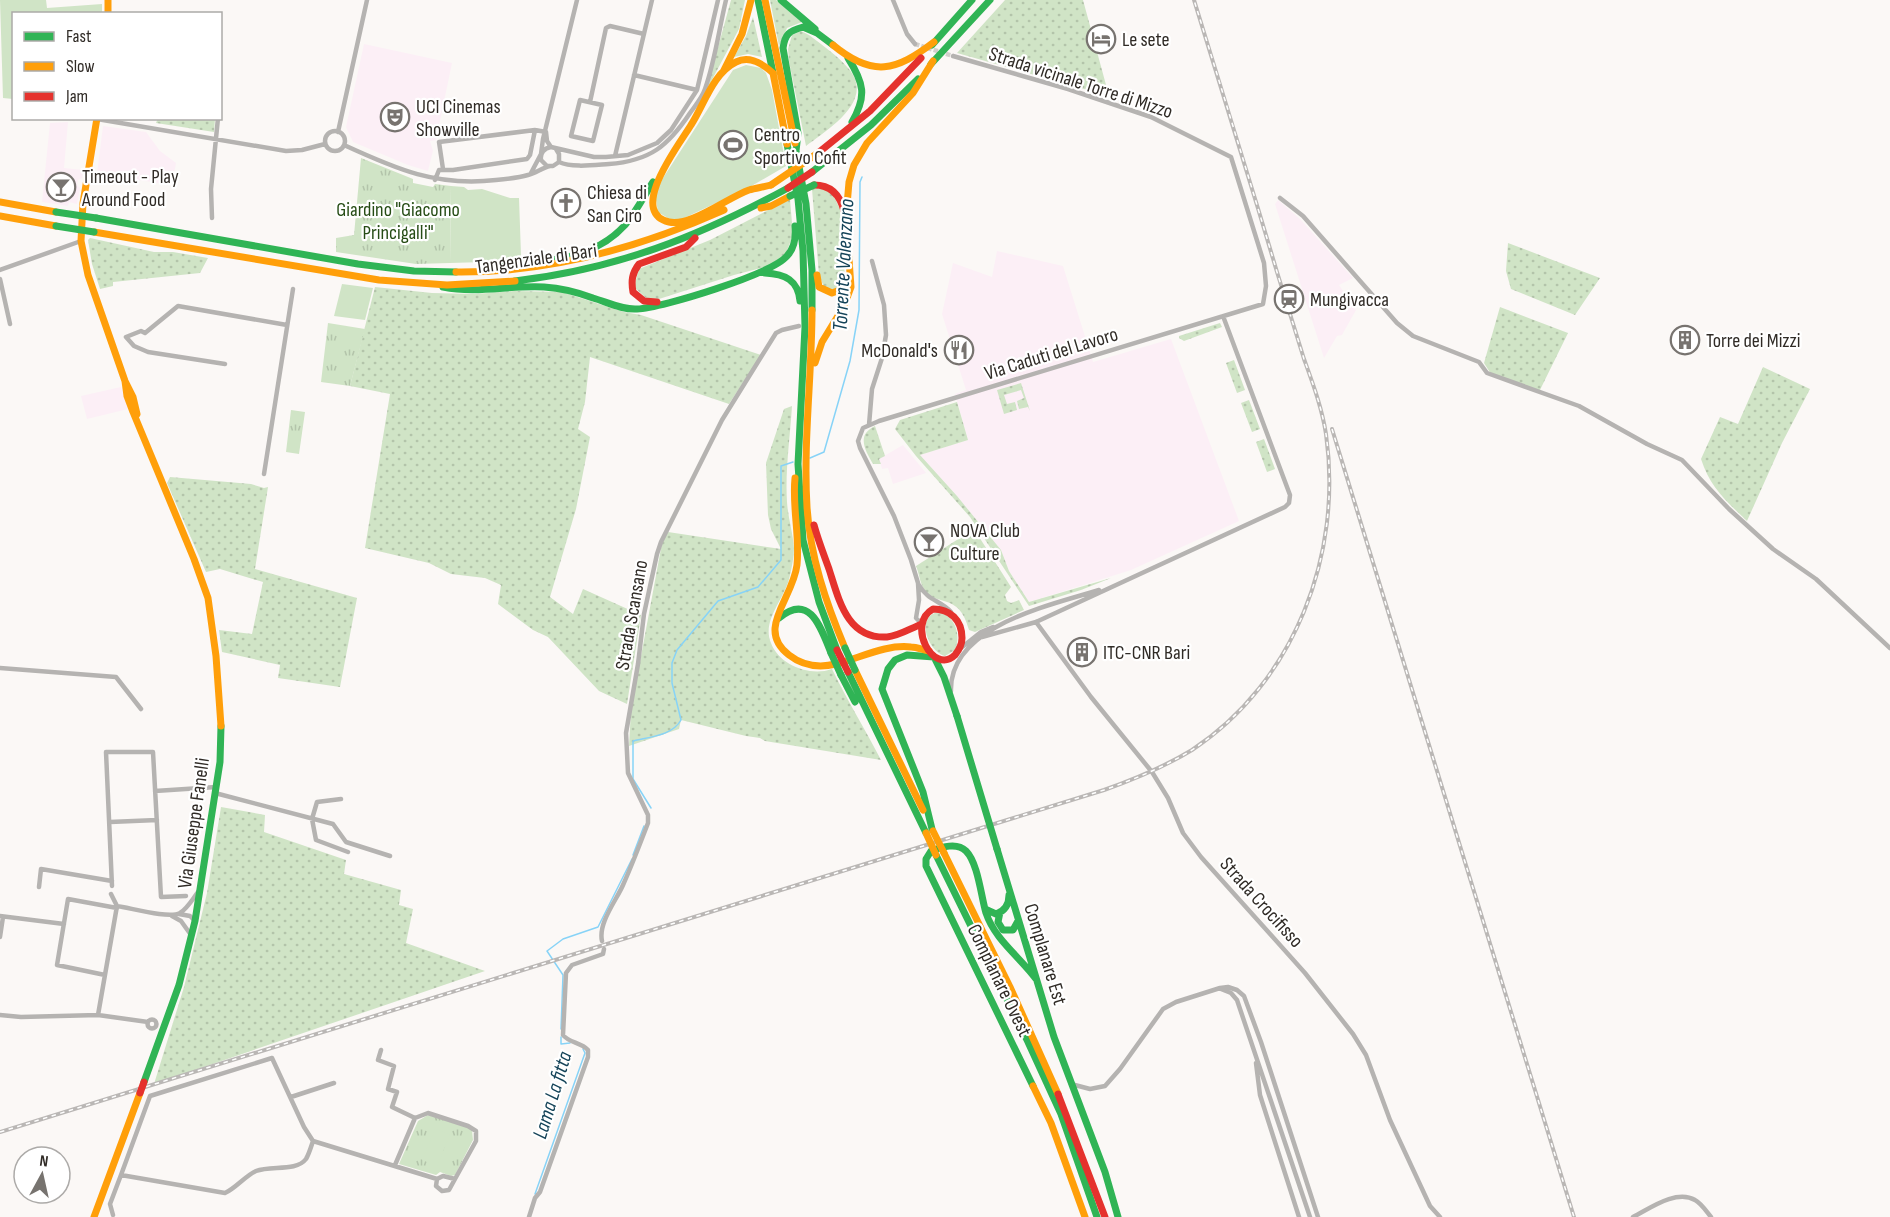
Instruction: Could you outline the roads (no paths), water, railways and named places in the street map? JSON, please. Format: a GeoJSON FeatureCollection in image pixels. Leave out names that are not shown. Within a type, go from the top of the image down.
{"type":"FeatureCollection","features":[{"type":"Feature","properties":{"kind":"main road"},"geometry":{"type":"LineString","coordinates":[[434,272],[536,261],[594,249],[616,234],[626,224],[663,169],[723,72],[742,34],[751,0]]}},
{"type":"Feature","properties":{"kind":"main road"},"geometry":{"type":"LineString","coordinates":[[758,0],[798,198],[804,251],[805,289],[798,464],[793,495],[797,564],[791,589],[775,622],[774,630],[780,648],[793,660],[810,667],[826,666],[898,647],[917,646],[942,660],[956,655],[960,648],[961,631],[956,617],[945,609],[933,609],[927,612],[912,627],[894,636],[877,638],[860,631],[846,617],[840,606],[814,527],[806,473]]}},
{"type":"Feature","properties":{"kind":"main road"},"geometry":{"type":"LineString","coordinates":[[765,0],[806,204],[811,260],[813,316],[806,473],[807,509],[814,552],[826,602],[845,648],[855,702],[869,717],[930,831]]}},
{"type":"Feature","properties":{"kind":"main road"},"geometry":{"type":"LineString","coordinates":[[781,0],[819,34],[867,67],[887,69],[904,63],[934,42]]}},
{"type":"Feature","properties":{"kind":"main road","name":"Tangenziale di Bari"},"geometry":{"type":"LineString","coordinates":[[0,202],[394,269],[434,272],[516,269],[558,264],[656,239],[697,223],[771,185],[818,153],[870,111],[972,0]]}},
{"type":"Feature","properties":{"kind":"main road","name":"Tangenziale di Bari"},"geometry":{"type":"LineString","coordinates":[[0,216],[393,282],[494,283],[559,276],[635,258],[697,236],[789,192],[871,125],[990,0]]}},
{"type":"Feature","properties":{"kind":"main road"},"geometry":{"type":"LineString","coordinates":[[796,151],[798,133],[785,66],[783,42],[785,36],[795,28],[803,27],[819,34]]}},
{"type":"Feature","properties":{"kind":"main road"},"geometry":{"type":"LineString","coordinates":[[843,133],[854,120],[863,96],[858,74],[844,53]]}},
{"type":"Feature","properties":{"kind":"main road"},"geometry":{"type":"LineString","coordinates":[[723,72],[739,61],[752,60],[763,64],[773,73]]}},
{"type":"Feature","properties":{"kind":"main road"},"geometry":{"type":"LineString","coordinates":[[808,410],[814,387],[816,356],[828,329],[847,303],[851,286],[846,226],[848,183],[854,164],[861,150],[915,91],[933,62]]}},
{"type":"Feature","properties":{"kind":"main road","name":"Via Giuseppe Fanelli"},"geometry":{"type":"LineString","coordinates":[[94,1217],[167,1020],[192,937],[220,762],[221,720],[216,656],[208,598],[141,431],[133,397],[125,381],[88,275],[81,241],[83,203],[97,120]]}},
{"type":"Feature","properties":{"kind":"main road"},"geometry":{"type":"LineString","coordinates":[[663,169],[654,189],[652,208],[661,219],[673,224],[699,215],[749,190],[771,185]]}},
{"type":"Feature","properties":{"kind":"main road"},"geometry":{"type":"LineString","coordinates":[[789,192],[814,185],[828,187],[839,197],[846,226]]}},
{"type":"Feature","properties":{"kind":"main road"},"geometry":{"type":"LineString","coordinates":[[429,284],[456,291],[533,286],[554,288],[585,295],[623,308],[654,306],[760,273],[777,265],[790,252],[795,243],[794,210],[798,198]]}},
{"type":"Feature","properties":{"kind":"main road"},"geometry":{"type":"LineString","coordinates":[[806,204],[813,222],[819,287],[829,293],[836,293],[846,286],[849,276]]}},
{"type":"Feature","properties":{"kind":"main road"},"geometry":{"type":"LineString","coordinates":[[671,300],[653,302],[644,301],[638,297],[631,284],[634,270],[639,264],[686,247],[697,236]]}},
{"type":"Feature","properties":{"kind":"main road"},"geometry":{"type":"LineString","coordinates":[[760,273],[784,274],[796,284],[800,292],[803,362]]}},
{"type":"Feature","properties":{"kind":"main road"},"geometry":{"type":"LineString","coordinates":[[798,464],[803,540],[834,652]]}},
{"type":"Feature","properties":{"kind":"main road"},"geometry":{"type":"LineString","coordinates":[[775,622],[784,612],[793,608],[810,612],[848,672],[930,831],[1061,1114],[1097,1217]]}},
{"type":"Feature","properties":{"kind":"main road"},"geometry":{"type":"LineString","coordinates":[[898,647],[912,637],[919,621]]}},
{"type":"Feature","properties":{"kind":"main road"},"geometry":{"type":"LineString","coordinates":[[919,621],[925,643],[932,654]]}},
{"type":"Feature","properties":{"kind":"main road"},"geometry":{"type":"LineString","coordinates":[[930,831],[923,792],[882,689],[884,675],[889,664],[897,658],[932,654]]}},
{"type":"Feature","properties":{"kind":"main road","name":"Complanare Est"},"geometry":{"type":"LineString","coordinates":[[932,654],[951,697],[1036,979],[1071,1084],[1105,1172],[1118,1217]]}},
{"type":"Feature","properties":{"kind":"main road","name":"Complanare Ovest"},"geometry":{"type":"LineString","coordinates":[[1036,979],[1027,966],[999,938],[983,906],[972,862],[966,850],[960,847],[944,846],[928,854],[926,866],[1051,1123],[1085,1217]]}},
{"type":"Feature","properties":{"kind":"main road"},"geometry":{"type":"LineString","coordinates":[[940,854],[1034,1037],[1065,1107],[1105,1217]]}},
{"type":"Feature","properties":{"kind":"main road","name":"Complanare Ovest"},"geometry":{"type":"LineString","coordinates":[[985,909],[992,913],[1000,912],[1008,905],[1009,889]]}},
{"type":"Feature","properties":{"kind":"main road"},"geometry":{"type":"LineString","coordinates":[[1000,912],[998,922],[1003,930],[1013,930],[1018,921]]}},
{"type":"Feature","properties":{"kind":"street"},"geometry":{"type":"LineString","coordinates":[[338,132],[367,0]]}},
{"type":"Feature","properties":{"kind":"street"},"geometry":{"type":"LineString","coordinates":[[550,166],[543,162],[541,149],[577,0]]}},
{"type":"Feature","properties":{"kind":"street"},"geometry":{"type":"LineString","coordinates":[[615,156],[652,0]]}},
{"type":"Feature","properties":{"kind":"street"},"geometry":{"type":"LineString","coordinates":[[529,175],[545,149],[554,148],[594,157],[615,156],[641,151],[657,143],[671,130],[697,90],[718,0]]}},
{"type":"Feature","properties":{"kind":"street"},"geometry":{"type":"LineString","coordinates":[[344,145],[405,171],[435,180],[482,182],[529,175],[559,162],[595,164],[629,161],[660,149],[676,134],[704,91],[726,0]]}},
{"type":"Feature","properties":{"kind":"street"},"geometry":{"type":"LineString","coordinates":[[893,0],[907,33],[915,44]]}},
{"type":"Feature","properties":{"kind":"street"},"geometry":{"type":"LineString","coordinates":[[590,102],[606,28],[610,26],[644,34]]}},
{"type":"Feature","properties":{"kind":"street","name":"Strada vicinale Torre di Mizzo"},"geometry":{"type":"LineString","coordinates":[[952,56],[1068,89],[1151,117],[1231,157]]}},
{"type":"Feature","properties":{"kind":"street"},"geometry":{"type":"LineString","coordinates":[[634,75],[697,90]]}},
{"type":"Feature","properties":{"kind":"street"},"geometry":{"type":"LineString","coordinates":[[580,100],[590,102],[602,105],[592,141],[571,136],[580,100]]}},
{"type":"Feature","properties":{"kind":"street"},"geometry":{"type":"LineString","coordinates":[[103,120],[286,151],[302,150],[325,144]]}},
{"type":"Feature","properties":{"kind":"street"},"geometry":{"type":"LineString","coordinates":[[212,218],[211,189],[218,120]]}},
{"type":"Feature","properties":{"kind":"street"},"geometry":{"type":"LineString","coordinates":[[443,169],[439,142],[536,130],[546,132]]}},
{"type":"Feature","properties":{"kind":"street"},"geometry":{"type":"LineString","coordinates":[[435,180],[439,170],[443,169],[453,170],[527,159],[536,130]]}},
{"type":"Feature","properties":{"kind":"street"},"geometry":{"type":"LineString","coordinates":[[338,132],[327,135],[325,144],[329,150],[336,151],[344,145]]}},
{"type":"Feature","properties":{"kind":"street"},"geometry":{"type":"LineString","coordinates":[[338,132],[344,138],[344,145]]}},
{"type":"Feature","properties":{"kind":"street"},"geometry":{"type":"LineString","coordinates":[[546,132],[547,141],[560,156],[559,162]]}},
{"type":"Feature","properties":{"kind":"street","name":"Via Caduti del Lavoro"},"geometry":{"type":"LineString","coordinates":[[869,425],[1263,304],[1266,286],[1264,263],[1231,157]]}},
{"type":"Feature","properties":{"kind":"street"},"geometry":{"type":"LineString","coordinates":[[1280,198],[1303,216],[1408,333],[1473,359],[1491,374],[1594,413],[1647,444],[1682,460],[1729,509],[1773,549],[1816,579],[1890,648]]}},
{"type":"Feature","properties":{"kind":"street"},"geometry":{"type":"LineString","coordinates":[[0,270],[81,241]]}},
{"type":"Feature","properties":{"kind":"street"},"geometry":{"type":"LineString","coordinates":[[872,261],[884,305],[886,335],[882,358],[872,389],[869,425],[863,428],[860,434],[860,448],[894,516],[918,583],[927,597],[951,612]]}},
{"type":"Feature","properties":{"kind":"street"},"geometry":{"type":"LineString","coordinates":[[0,279],[10,324]]}},
{"type":"Feature","properties":{"kind":"street"},"geometry":{"type":"LineString","coordinates":[[264,474],[293,289]]}},
{"type":"Feature","properties":{"kind":"street"},"geometry":{"type":"LineString","coordinates":[[225,364],[148,352],[134,346],[126,337],[141,331],[145,333],[178,306],[287,326]]}},
{"type":"Feature","properties":{"kind":"street"},"geometry":{"type":"LineString","coordinates":[[982,638],[1036,622],[1285,507],[1289,503],[1290,495],[1223,316]]}},
{"type":"Feature","properties":{"kind":"street","name":"Strada Scansano"},"geometry":{"type":"LineString","coordinates":[[602,941],[604,923],[624,884],[648,823],[648,815],[628,773],[626,733],[644,614],[661,542],[722,420],[776,333],[800,326]]}},
{"type":"Feature","properties":{"kind":"street"},"geometry":{"type":"LineString","coordinates":[[960,648],[981,632],[1033,611],[1122,582]]}},
{"type":"Feature","properties":{"kind":"street"},"geometry":{"type":"LineString","coordinates":[[918,583],[919,621]]}},
{"type":"Feature","properties":{"kind":"street","name":"Strada Crocifisso"},"geometry":{"type":"LineString","coordinates":[[1036,622],[1152,772],[1168,798],[1183,833],[1201,857],[1305,973],[1353,1034],[1366,1055],[1390,1120],[1430,1206],[1440,1217]]}},
{"type":"Feature","properties":{"kind":"street"},"geometry":{"type":"LineString","coordinates":[[951,697],[952,674],[958,660],[968,648],[1004,624]]}},
{"type":"Feature","properties":{"kind":"street"},"geometry":{"type":"LineString","coordinates":[[0,668],[116,677],[141,709]]}},
{"type":"Feature","properties":{"kind":"street"},"geometry":{"type":"LineString","coordinates":[[39,887],[41,869],[112,883],[106,752],[153,752],[161,897],[186,896]]}},
{"type":"Feature","properties":{"kind":"street"},"geometry":{"type":"LineString","coordinates":[[155,791],[216,790],[333,824],[346,842],[390,856]]}},
{"type":"Feature","properties":{"kind":"street"},"geometry":{"type":"LineString","coordinates":[[341,799],[317,802],[312,819],[316,840],[348,852]]}},
{"type":"Feature","properties":{"kind":"street"},"geometry":{"type":"LineString","coordinates":[[110,822],[157,820]]}},
{"type":"Feature","properties":{"kind":"street"},"geometry":{"type":"LineString","coordinates":[[178,914],[185,909],[200,889]]}},
{"type":"Feature","properties":{"kind":"street"},"geometry":{"type":"LineString","coordinates":[[98,1015],[117,907],[111,894]]}},
{"type":"Feature","properties":{"kind":"street"},"geometry":{"type":"LineString","coordinates":[[105,975],[57,965],[68,900],[169,915],[178,914],[190,916],[195,921]]}},
{"type":"Feature","properties":{"kind":"street"},"geometry":{"type":"LineString","coordinates":[[169,915],[181,921],[195,921]]}},
{"type":"Feature","properties":{"kind":"street"},"geometry":{"type":"LineString","coordinates":[[0,937],[1,916],[64,924]]}},
{"type":"Feature","properties":{"kind":"street"},"geometry":{"type":"LineString","coordinates":[[181,921],[192,937]]}},
{"type":"Feature","properties":{"kind":"street"},"geometry":{"type":"LineString","coordinates":[[529,1217],[588,1057],[586,1047],[566,1040],[563,1035],[566,973],[572,965],[603,954],[604,949]]}},
{"type":"Feature","properties":{"kind":"street"},"geometry":{"type":"LineString","coordinates":[[1071,1084],[1090,1089],[1105,1086],[1163,1009],[1176,1002],[1220,988],[1228,987],[1237,990],[1244,996],[1318,1217]]}},
{"type":"Feature","properties":{"kind":"street"},"geometry":{"type":"LineString","coordinates":[[1220,988],[1231,993],[1237,1000],[1310,1217]]}},
{"type":"Feature","properties":{"kind":"street"},"geometry":{"type":"LineString","coordinates":[[0,1015],[19,1017],[98,1015],[148,1022]]}},
{"type":"Feature","properties":{"kind":"street"},"geometry":{"type":"LineString","coordinates":[[381,1050],[378,1060],[393,1066],[388,1089],[397,1092],[392,1107],[415,1118]]}},
{"type":"Feature","properties":{"kind":"street"},"geometry":{"type":"LineString","coordinates":[[1254,1054],[1260,1095],[1299,1217]]}},
{"type":"Feature","properties":{"kind":"street"},"geometry":{"type":"LineString","coordinates":[[113,1215],[110,1204],[150,1096],[272,1059],[313,1141],[437,1179],[443,1176],[454,1179]]}},
{"type":"Feature","properties":{"kind":"street"},"geometry":{"type":"LineString","coordinates":[[291,1097],[334,1083]]}},
{"type":"Feature","properties":{"kind":"street"},"geometry":{"type":"LineString","coordinates":[[395,1165],[415,1118],[428,1113],[468,1126],[476,1131],[476,1141],[449,1190],[442,1191],[436,1186],[437,1179]]}},
{"type":"Feature","properties":{"kind":"street"},"geometry":{"type":"LineString","coordinates":[[120,1175],[225,1193],[234,1189],[255,1171],[273,1167],[298,1166],[306,1159],[313,1141]]}},
{"type":"Feature","properties":{"kind":"street"},"geometry":{"type":"LineString","coordinates":[[1633,1217],[1670,1199],[1685,1197],[1695,1200],[1711,1217]]}},
{"type":"Feature","properties":{"kind":"waterway","name":"Torrente Valenzano"},"geometry":{"type":"LineString","coordinates":[[810,458],[824,452],[850,361],[859,310],[860,182],[862,177]]}},
{"type":"Feature","properties":{"kind":"waterway","name":"Lama La fitta"},"geometry":{"type":"LineString","coordinates":[[651,808],[633,779],[633,741],[666,733],[677,725],[681,720],[672,683],[672,663],[677,650],[718,601],[758,587],[781,560],[781,466],[793,462]]}},
{"type":"Feature","properties":{"kind":"waterway","name":"Lama La fitta"},"geometry":{"type":"LineString","coordinates":[[633,855],[644,826]]}},
{"type":"Feature","properties":{"kind":"waterway","name":"Lama La fitta"},"geometry":{"type":"LineString","coordinates":[[561,1029],[563,975],[547,951],[563,939],[598,927],[632,859]]}},
{"type":"Feature","properties":{"kind":"waterway","name":"Lama La fitta"},"geometry":{"type":"LineString","coordinates":[[561,1037],[561,1044],[570,1043]]}},
{"type":"Feature","properties":{"kind":"waterway","name":"Lama La fitta"},"geometry":{"type":"LineString","coordinates":[[535,1194],[585,1053],[583,1049]]}},
{"type":"Feature","properties":{"kind":"tunnel"},"geometry":{"type":"LineString","coordinates":[[915,44],[953,56]]}},
{"type":"Feature","properties":{"kind":"railway"},"geometry":{"type":"LineString","coordinates":[[0,1132],[1104,790],[1127,782],[1192,750],[1228,722],[1259,689],[1284,652],[1304,612],[1318,569],[1327,524],[1329,479],[1326,434],[1320,405],[1194,0]]}},
{"type":"Feature","properties":{"kind":"railway"},"geometry":{"type":"LineString","coordinates":[[1332,429],[1574,1217]]}},
{"type":"Feature","properties":{"kind":"place","name":"Le sete"},"geometry":{"type":"Point","coordinates":[1101,39]}},
{"type":"Feature","properties":{"kind":"place","name":"UCI Cinemas Showville"},"geometry":{"type":"Point","coordinates":[395,117]}},
{"type":"Feature","properties":{"kind":"place","name":"Centro Sportivo Cofit"},"geometry":{"type":"Point","coordinates":[733,145]}},
{"type":"Feature","properties":{"kind":"place","name":"Timeout - Play Around Food"},"geometry":{"type":"Point","coordinates":[61,187]}},
{"type":"Feature","properties":{"kind":"place","name":"Chiesa di San Ciro"},"geometry":{"type":"Point","coordinates":[566,203]}},
{"type":"Feature","properties":{"kind":"place","name":"Mungivacca"},"geometry":{"type":"Point","coordinates":[1289,299]}},
{"type":"Feature","properties":{"kind":"place","name":"Torre dei Mizzi"},"geometry":{"type":"Point","coordinates":[1685,340]}},
{"type":"Feature","properties":{"kind":"place","name":"McDonald's"},"geometry":{"type":"Point","coordinates":[959,350]}},
{"type":"Feature","properties":{"kind":"place","name":"NOVA Club Culture"},"geometry":{"type":"Point","coordinates":[929,542]}},
{"type":"Feature","properties":{"kind":"place","name":"ITC-CNR Bari"},"geometry":{"type":"Point","coordinates":[1082,652]}},
{"type":"Feature","properties":{"kind":"park label","name":"Giardino \"Giacomo Princigalli\""},"geometry":{"type":"Point","coordinates":[398,220]}}]}
